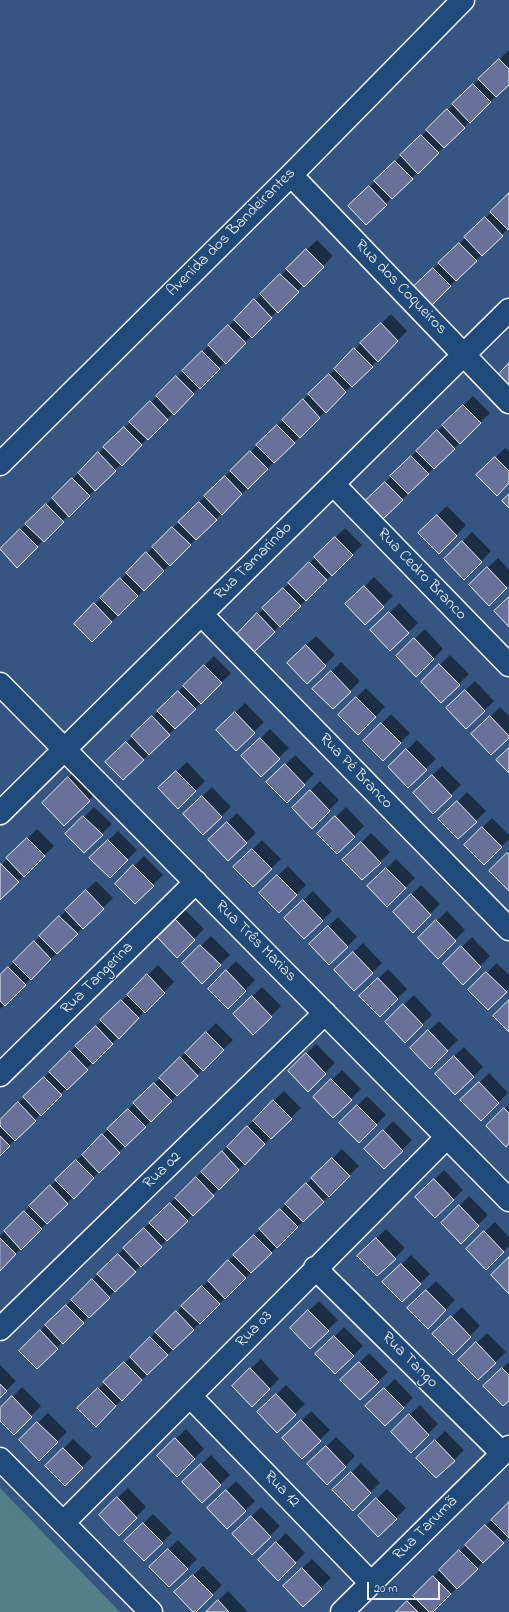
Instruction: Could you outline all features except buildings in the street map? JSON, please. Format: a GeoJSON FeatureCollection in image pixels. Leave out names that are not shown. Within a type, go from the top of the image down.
{"type":"FeatureCollection","features":[{"type":"Feature","properties":{"kind":"street","name":"Avenida dos Bandeirantes"},"geometry":{"type":"LineString","coordinates":[[0,464],[291,175],[463,0]]}},
{"type":"Feature","properties":{"kind":"street","name":"Rua dos Coqueiros"},"geometry":{"type":"LineString","coordinates":[[291,175],[509,402]]}},
{"type":"Feature","properties":{"kind":"street","name":"Rua Tamarindo"},"geometry":{"type":"LineString","coordinates":[[0,813],[509,310]]}},
{"type":"Feature","properties":{"kind":"street","name":"Rua Cedro Branco"},"geometry":{"type":"LineString","coordinates":[[333,484],[509,665]]}},
{"type":"Feature","properties":{"kind":"street","name":"Rua Pé Branco"},"geometry":{"type":"LineString","coordinates":[[201,614],[509,929]]}},
{"type":"Feature","properties":{"kind":"street","name":"Rua Três Marias"},"geometry":{"type":"LineString","coordinates":[[0,684],[509,1200]]}},
{"type":"Feature","properties":{"kind":"street","name":"Rua Tangerina"},"geometry":{"type":"LineString","coordinates":[[0,1076],[196,882]]}},
{"type":"Feature","properties":{"kind":"street","name":"Rua 02"},"geometry":{"type":"LineString","coordinates":[[0,1329],[325,1013]]}},
{"type":"Feature","properties":{"kind":"street","name":"Rua 03"},"geometry":{"type":"LineString","coordinates":[[63,1523],[447,1137]]}},
{"type":"Feature","properties":{"kind":"street","name":"Rua Tango"},"geometry":{"type":"LineString","coordinates":[[315,1268],[506,1450]]}},
{"type":"Feature","properties":{"kind":"street","name":"Rua 12"},"geometry":{"type":"LineString","coordinates":[[190,1396],[371,1583]]}},
{"type":"Feature","properties":{"kind":"street","name":"Rua Tarumã"},"geometry":{"type":"LineString","coordinates":[[342,1612],[506,1450]]}},
{"type":"Feature","properties":{"kind":"street"},"geometry":{"type":"LineString","coordinates":[[0,1459],[150,1612]]}},
{"type":"Feature","properties":{"kind":"green space"},"geometry":{"type":"Polygon","coordinates":[[[0,1488],[120,1612],[0,1612],[0,1488]]]}}]}
